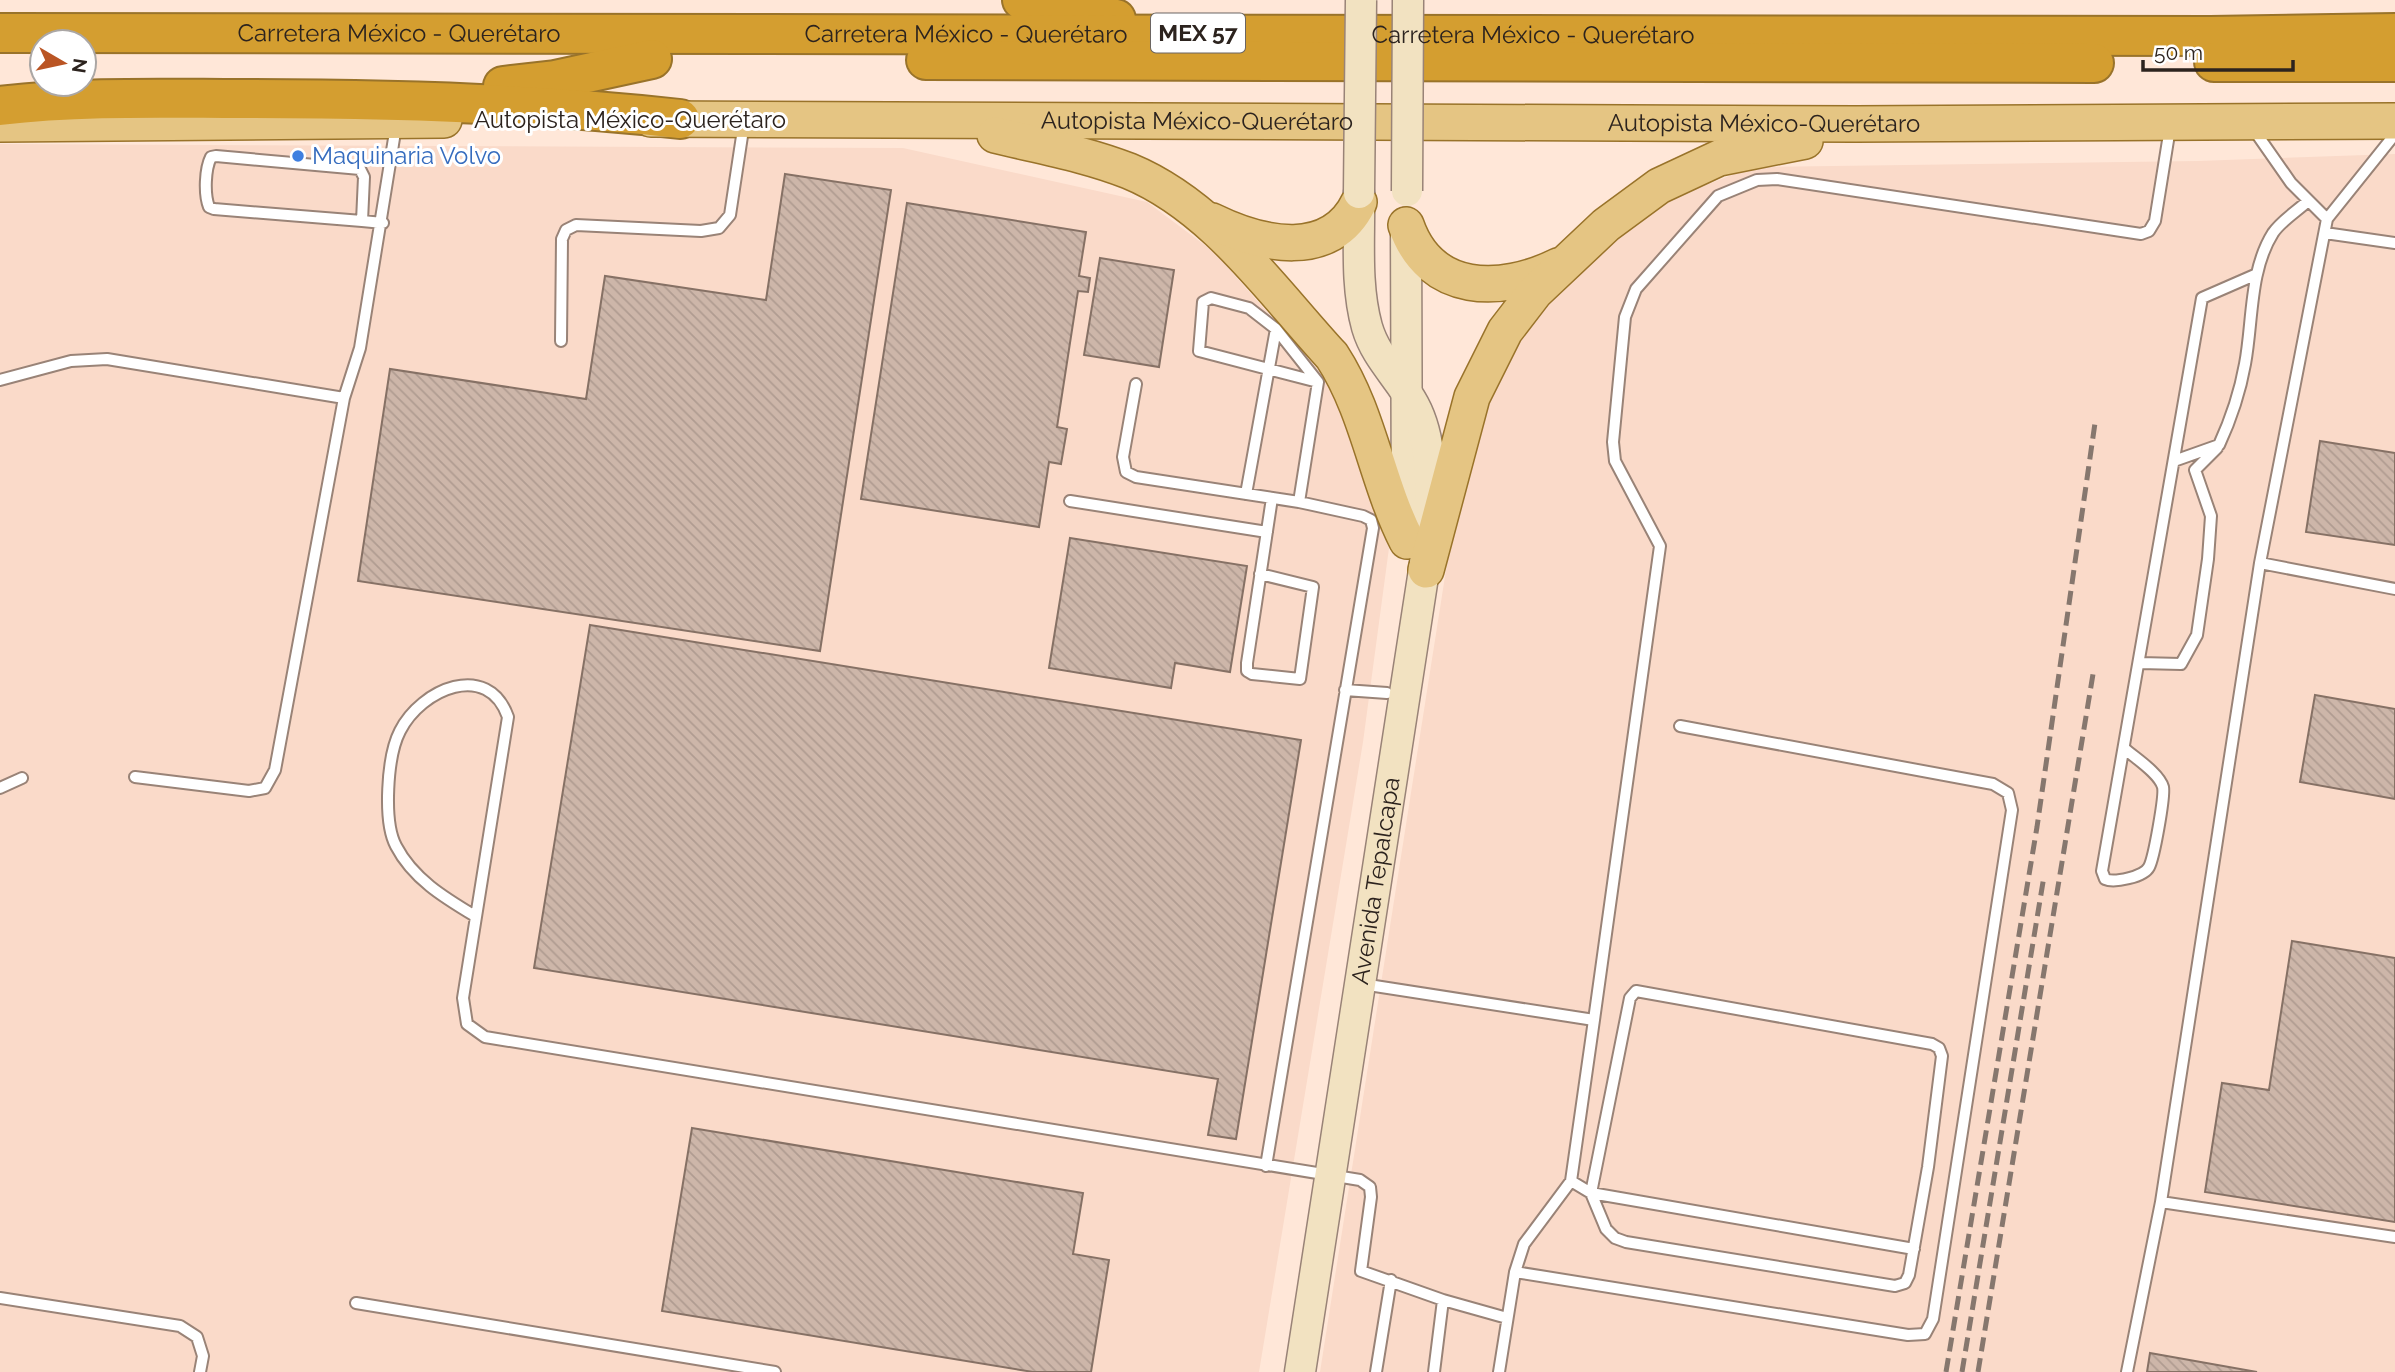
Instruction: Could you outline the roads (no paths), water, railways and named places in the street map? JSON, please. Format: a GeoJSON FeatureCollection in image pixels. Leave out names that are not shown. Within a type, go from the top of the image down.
{"type":"FeatureCollection","features":[{"type":"Feature","properties":{"kind":"highway"},"geometry":{"type":"LineString","coordinates":[[1022,0],[1101,14],[1161,33]]}},
{"type":"Feature","properties":{"kind":"highway","name":"Carretera México - Querétaro"},"geometry":{"type":"LineString","coordinates":[[0,33],[2210,36],[2395,33]]}},
{"type":"Feature","properties":{"kind":"highway"},"geometry":{"type":"LineString","coordinates":[[0,60],[28,60]]}},
{"type":"Feature","properties":{"kind":"highway","name":"Carretera México - Querétaro"},"geometry":{"type":"LineString","coordinates":[[98,60],[2395,62]]}},
{"type":"Feature","properties":{"kind":"highway"},"geometry":{"type":"LineString","coordinates":[[351,99],[545,81],[652,60]]}},
{"type":"Feature","properties":{"kind":"highway"},"geometry":{"type":"LineString","coordinates":[[0,106],[65,101],[351,99],[503,103],[680,119]]}},
{"type":"Feature","properties":{"kind":"main road","name":"Avenida Tepalcapa"},"geometry":{"type":"LineString","coordinates":[[1280,1372],[1362,984],[1426,570],[1430,505],[1428,456],[1421,422],[1406,392],[1379,356],[1367,329],[1360,290],[1361,0]]}},
{"type":"Feature","properties":{"kind":"main road","name":"Avenida Tepalcapa"},"geometry":{"type":"LineString","coordinates":[[1300,1372],[1321,1175],[1387,693],[1407,569],[1408,0]]}},
{"type":"Feature","properties":{"kind":"main road","name":"Autopista México-Querétaro"},"geometry":{"type":"LineString","coordinates":[[0,124],[680,119],[1979,123],[2395,121]]}},
{"type":"Feature","properties":{"kind":"main road"},"geometry":{"type":"LineString","coordinates":[[940,121],[1108,163],[1156,184],[1202,217],[1332,356],[1363,417],[1387,497],[1407,541]]}},
{"type":"Feature","properties":{"kind":"main road"},"geometry":{"type":"LineString","coordinates":[[1426,570],[1463,423],[1482,372],[1518,313],[1544,283],[1606,225],[1659,186],[1719,159],[1748,150],[1805,141],[1891,137],[1979,123]]}},
{"type":"Feature","properties":{"kind":"main road"},"geometry":{"type":"LineString","coordinates":[[1202,217],[1242,233],[1301,244],[1320,240],[1339,229],[1359,197]]}},
{"type":"Feature","properties":{"kind":"main road"},"geometry":{"type":"LineString","coordinates":[[1406,208],[1417,251],[1447,276],[1469,283],[1518,280],[1573,257]]}},
{"type":"Feature","properties":{"kind":"lane"},"geometry":{"type":"LineString","coordinates":[[135,777],[249,790],[265,788],[275,770],[344,398],[360,348],[383,223],[397,120]]}},
{"type":"Feature","properties":{"kind":"lane"},"geometry":{"type":"LineString","coordinates":[[561,341],[562,239],[566,229],[576,225],[701,231],[719,228],[730,215],[744,120]]}},
{"type":"Feature","properties":{"kind":"lane"},"geometry":{"type":"LineString","coordinates":[[2248,121],[2291,183],[2327,219]]}},
{"type":"Feature","properties":{"kind":"lane"},"geometry":{"type":"LineString","coordinates":[[1499,1372],[1515,1272],[1524,1244],[1571,1181],[1660,546],[1615,461],[1620,345],[1625,317],[1636,289],[1718,196],[1757,180],[1777,178],[2141,234],[2149,231],[2155,221],[2171,122]]}},
{"type":"Feature","properties":{"kind":"lane"},"geometry":{"type":"LineString","coordinates":[[2127,1372],[2161,1202],[2260,563],[2327,219],[2395,134]]}},
{"type":"Feature","properties":{"kind":"lane"},"geometry":{"type":"LineString","coordinates":[[362,221],[364,177],[360,169],[216,156],[211,157],[208,164],[206,200],[209,207],[214,209],[383,223]]}},
{"type":"Feature","properties":{"kind":"lane"},"geometry":{"type":"LineString","coordinates":[[2140,663],[2180,664],[2197,635],[2211,516],[2196,470],[2219,445],[2233,414],[2245,363],[2257,274],[2273,232],[2308,201]]}},
{"type":"Feature","properties":{"kind":"lane"},"geometry":{"type":"LineString","coordinates":[[2325,233],[2395,243]]}},
{"type":"Feature","properties":{"kind":"lane"},"geometry":{"type":"LineString","coordinates":[[2124,749],[2159,781],[2162,793],[2150,865],[2141,874],[2110,881],[2102,872],[2202,298],[2257,274]]}},
{"type":"Feature","properties":{"kind":"lane"},"geometry":{"type":"LineString","coordinates":[[1299,502],[1318,382],[1276,329],[1249,308],[1212,298],[1203,302],[1199,351],[1318,382]]}},
{"type":"Feature","properties":{"kind":"lane"},"geometry":{"type":"LineString","coordinates":[[1246,494],[1276,329]]}},
{"type":"Feature","properties":{"kind":"lane"},"geometry":{"type":"LineString","coordinates":[[0,380],[71,361],[107,359],[344,398]]}},
{"type":"Feature","properties":{"kind":"lane"},"geometry":{"type":"LineString","coordinates":[[1136,384],[1124,457],[1126,471],[1136,477],[1299,502],[1363,516],[1371,520],[1373,528],[1266,1166]]}},
{"type":"Feature","properties":{"kind":"lane"},"geometry":{"type":"LineString","coordinates":[[2174,461],[2219,445]]}},
{"type":"Feature","properties":{"kind":"lane"},"geometry":{"type":"LineString","coordinates":[[1261,574],[1313,587],[1300,679],[1247,671],[1267,532],[1272,498]]}},
{"type":"Feature","properties":{"kind":"lane"},"geometry":{"type":"LineString","coordinates":[[1070,502],[1267,532]]}},
{"type":"Feature","properties":{"kind":"lane"},"geometry":{"type":"LineString","coordinates":[[2260,563],[2395,589]]}},
{"type":"Feature","properties":{"kind":"lane"},"geometry":{"type":"LineString","coordinates":[[475,916],[438,893],[414,872],[395,845],[389,808],[390,769],[400,731],[425,702],[450,687],[484,686],[502,699],[508,717],[463,998],[467,1024],[485,1037],[1360,1180],[1370,1187],[1361,1271],[1443,1300],[1507,1318]]}},
{"type":"Feature","properties":{"kind":"lane"},"geometry":{"type":"LineString","coordinates":[[1345,691],[1387,693]]}},
{"type":"Feature","properties":{"kind":"lane"},"geometry":{"type":"LineString","coordinates":[[1515,1272],[1908,1335],[1925,1334],[1933,1319],[2012,810],[2008,793],[1993,783],[1680,726]]}},
{"type":"Feature","properties":{"kind":"lane"},"geometry":{"type":"LineString","coordinates":[[0,788],[22,778]]}},
{"type":"Feature","properties":{"kind":"lane"},"geometry":{"type":"LineString","coordinates":[[1362,984],[1594,1020]]}},
{"type":"Feature","properties":{"kind":"lane"},"geometry":{"type":"LineString","coordinates":[[1636,991],[1918,1041],[1939,1048],[1942,1056],[1928,1167],[1914,1248],[1905,1283],[1895,1286],[1615,1238],[1606,1229],[1591,1193],[1630,998],[1636,991]]}},
{"type":"Feature","properties":{"kind":"lane"},"geometry":{"type":"LineString","coordinates":[[1571,1181],[1591,1193],[1914,1248]]}},
{"type":"Feature","properties":{"kind":"lane"},"geometry":{"type":"LineString","coordinates":[[2161,1202],[2395,1237]]}},
{"type":"Feature","properties":{"kind":"lane"},"geometry":{"type":"LineString","coordinates":[[1376,1372],[1391,1280]]}},
{"type":"Feature","properties":{"kind":"lane"},"geometry":{"type":"LineString","coordinates":[[0,1298],[180,1326],[197,1337],[203,1356],[201,1372]]}},
{"type":"Feature","properties":{"kind":"lane"},"geometry":{"type":"LineString","coordinates":[[1434,1372],[1443,1300]]}},
{"type":"Feature","properties":{"kind":"lane"},"geometry":{"type":"LineString","coordinates":[[356,1303],[775,1372]]}},
{"type":"Feature","properties":{"kind":"railway"},"geometry":{"type":"LineString","coordinates":[[1946,1372],[2037,827],[2095,423]]}},
{"type":"Feature","properties":{"kind":"railway"},"geometry":{"type":"LineString","coordinates":[[1978,1372],[2094,668]]}},
{"type":"Feature","properties":{"kind":"railway"},"geometry":{"type":"LineString","coordinates":[[1962,1372],[2044,876]]}},
{"type":"Feature","properties":{"kind":"place","name":"Maquinaria Volvo"},"geometry":{"type":"Point","coordinates":[298,156]}}]}
